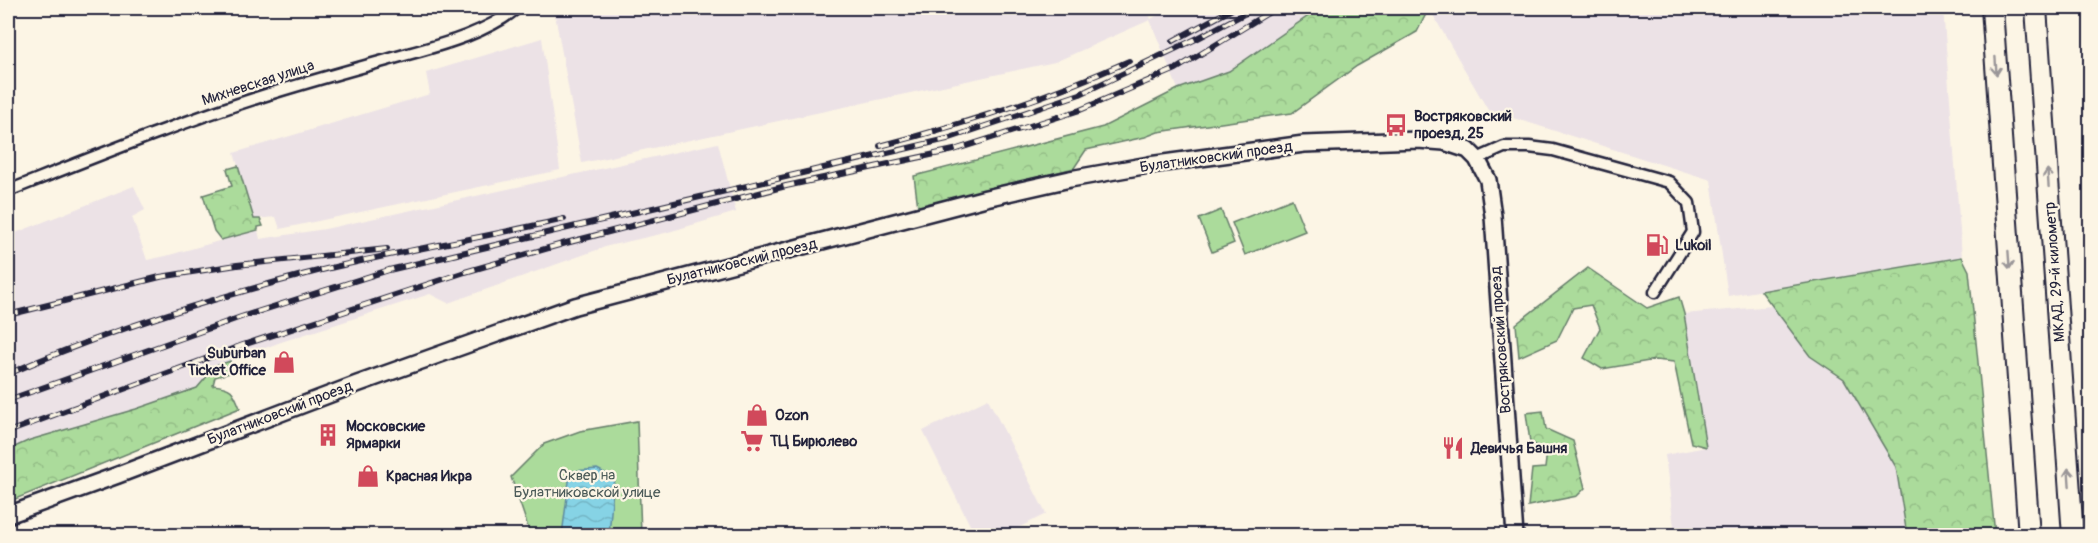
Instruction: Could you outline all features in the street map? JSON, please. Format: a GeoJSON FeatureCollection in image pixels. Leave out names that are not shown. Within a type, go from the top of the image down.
{"type":"FeatureCollection","features":[{"type":"Feature","properties":{"kind":"highway"},"geometry":{"type":"LineString","coordinates":[[1992,8],[2029,536]]}},
{"type":"Feature","properties":{"kind":"highway","name":"МКАД, 29-й километр"},"geometry":{"type":"LineString","coordinates":[[2036,8],[2073,536]]}},
{"type":"Feature","properties":{"kind":"street","name":"Михневская улица"},"geometry":{"type":"LineString","coordinates":[[8,191],[198,118],[476,32],[503,19],[517,8]]}},
{"type":"Feature","properties":{"kind":"street","name":"Булатниковский проезд"},"geometry":{"type":"LineString","coordinates":[[8,515],[336,392],[575,306],[1015,191],[1142,166],[1304,144],[1435,141],[1468,150],[1477,159]]}},
{"type":"Feature","properties":{"kind":"street"},"geometry":{"type":"LineString","coordinates":[[1477,159],[1491,151],[1517,146],[1553,150],[1669,182],[1689,203],[1693,232],[1655,292]]}},
{"type":"Feature","properties":{"kind":"street","name":"Востряковский проезд"},"geometry":{"type":"LineString","coordinates":[[1477,159],[1488,180],[1493,216],[1515,536]]}},
{"type":"Feature","properties":{"kind":"shaded area"},"geometry":{"type":"Polygon","coordinates":[[[1146,8],[1151,19],[1170,8],[1320,8],[1229,71],[1178,89],[1150,20],[1055,62],[582,163],[554,9],[1146,8]]]}},
{"type":"Feature","properties":{"kind":"shaded area"},"geometry":{"type":"Polygon","coordinates":[[[1429,8],[1943,8],[1962,257],[1728,296],[1711,180],[1488,110],[1429,8]]]}},
{"type":"Feature","properties":{"kind":"shaded area"},"geometry":{"type":"Polygon","coordinates":[[[542,38],[560,170],[280,229],[276,217],[254,219],[234,153],[430,94],[426,73],[542,38]]]}},
{"type":"Feature","properties":{"kind":"shaded area"},"geometry":{"type":"Polygon","coordinates":[[[718,143],[736,212],[665,233],[608,246],[448,303],[430,294],[281,342],[217,366],[197,388],[136,409],[30,440],[8,450],[8,236],[134,186],[145,210],[132,217],[147,260],[258,230],[260,239],[325,229],[718,143]]]}},
{"type":"Feature","properties":{"kind":"shaded area"},"geometry":{"type":"Polygon","coordinates":[[[1772,306],[1810,356],[1844,379],[1896,467],[1907,535],[1675,535],[1665,455],[1706,447],[1684,314],[1772,306]]]}},
{"type":"Feature","properties":{"kind":"shaded area"},"geometry":{"type":"Polygon","coordinates":[[[988,399],[1046,514],[1004,535],[975,535],[923,431],[988,399]]]}},
{"type":"Feature","properties":{"kind":"green space"},"geometry":{"type":"Polygon","coordinates":[[[1320,8],[1429,8],[1417,32],[1357,66],[1292,113],[1158,132],[1086,150],[1074,168],[918,207],[914,176],[1103,127],[1178,89],[1229,71],[1320,8]]]}},
{"type":"Feature","properties":{"kind":"green space"},"geometry":{"type":"Polygon","coordinates":[[[238,166],[254,219],[260,219],[263,226],[258,227],[258,230],[221,240],[214,231],[203,195],[232,186],[227,169],[238,166]]]}},
{"type":"Feature","properties":{"kind":"green space"},"geometry":{"type":"Polygon","coordinates":[[[1292,199],[1305,231],[1245,255],[1232,223],[1292,199]]]}},
{"type":"Feature","properties":{"kind":"green space"},"geometry":{"type":"Polygon","coordinates":[[[1221,210],[1234,243],[1212,252],[1199,219],[1221,210]]]}},
{"type":"Feature","properties":{"kind":"green space"},"geometry":{"type":"Polygon","coordinates":[[[1962,257],[1969,271],[1995,535],[1907,535],[1896,467],[1844,379],[1810,356],[1761,291],[1962,257]]]}},
{"type":"Feature","properties":{"kind":"green space"},"geometry":{"type":"Polygon","coordinates":[[[1588,268],[1647,308],[1679,297],[1684,314],[1706,447],[1691,443],[1674,362],[1655,360],[1602,369],[1584,358],[1600,328],[1591,305],[1573,308],[1557,340],[1519,357],[1516,324],[1588,268]]]}},
{"type":"Feature","properties":{"kind":"green space"},"geometry":{"type":"Polygon","coordinates":[[[230,361],[230,373],[215,377],[213,385],[228,388],[236,397],[240,408],[8,502],[8,450],[30,440],[136,409],[197,388],[216,366],[230,361]]]}},
{"type":"Feature","properties":{"kind":"green space"},"geometry":{"type":"Polygon","coordinates":[[[1543,411],[1546,429],[1573,441],[1585,488],[1577,496],[1528,506],[1532,469],[1545,468],[1547,451],[1530,442],[1526,413],[1543,411]]]}},
{"type":"Feature","properties":{"kind":"green space","name":"Сквер на Булатниковской улице"},"geometry":{"type":"Polygon","coordinates":[[[637,421],[641,535],[528,535],[528,527],[511,477],[544,444],[580,431],[637,421]]]}},
{"type":"Feature","properties":{"kind":"water"},"geometry":{"type":"Polygon","coordinates":[[[597,469],[614,478],[609,535],[562,535],[570,474],[574,471],[597,469]]]}},
{"type":"Feature","properties":{"kind":"railway"},"geometry":{"type":"LineString","coordinates":[[1173,41],[1234,8]]}},
{"type":"Feature","properties":{"kind":"railway"},"geometry":{"type":"LineString","coordinates":[[8,400],[241,317],[389,270],[947,139],[1080,94],[1255,8]]}},
{"type":"Feature","properties":{"kind":"railway"},"geometry":{"type":"LineString","coordinates":[[8,432],[243,345],[465,272],[566,243],[786,186],[954,150],[1080,110],[1176,69],[1276,8]]}},
{"type":"Feature","properties":{"kind":"railway"},"geometry":{"type":"LineString","coordinates":[[880,146],[1006,109],[1129,61]]}},
{"type":"Feature","properties":{"kind":"railway"},"geometry":{"type":"LineString","coordinates":[[8,374],[117,331],[269,284],[370,259],[564,219]]}},
{"type":"Feature","properties":{"kind":"railway"},"geometry":{"type":"LineString","coordinates":[[8,315],[160,277],[237,265],[387,249]]}},
{"type":"Feature","properties":{"kind":"place","name":"Востряковский проезд, 25"},"geometry":{"type":"Point","coordinates":[1396,125]}},
{"type":"Feature","properties":{"kind":"place","name":"Lukoil"},"geometry":{"type":"Point","coordinates":[1657,245]}},
{"type":"Feature","properties":{"kind":"place","name":"Suburban Ticket Office"},"geometry":{"type":"Point","coordinates":[284,362]}},
{"type":"Feature","properties":{"kind":"place","name":"Ozon"},"geometry":{"type":"Point","coordinates":[757,415]}},
{"type":"Feature","properties":{"kind":"place","name":"Московские Ярмарки"},"geometry":{"type":"Point","coordinates":[328,435]}},
{"type":"Feature","properties":{"kind":"place","name":"ТЦ Бирюлево"},"geometry":{"type":"Point","coordinates":[752,441]}},
{"type":"Feature","properties":{"kind":"place","name":"Девичья Башня"},"geometry":{"type":"Point","coordinates":[1453,448]}},
{"type":"Feature","properties":{"kind":"place","name":"Красная Икра"},"geometry":{"type":"Point","coordinates":[368,476]}}]}
